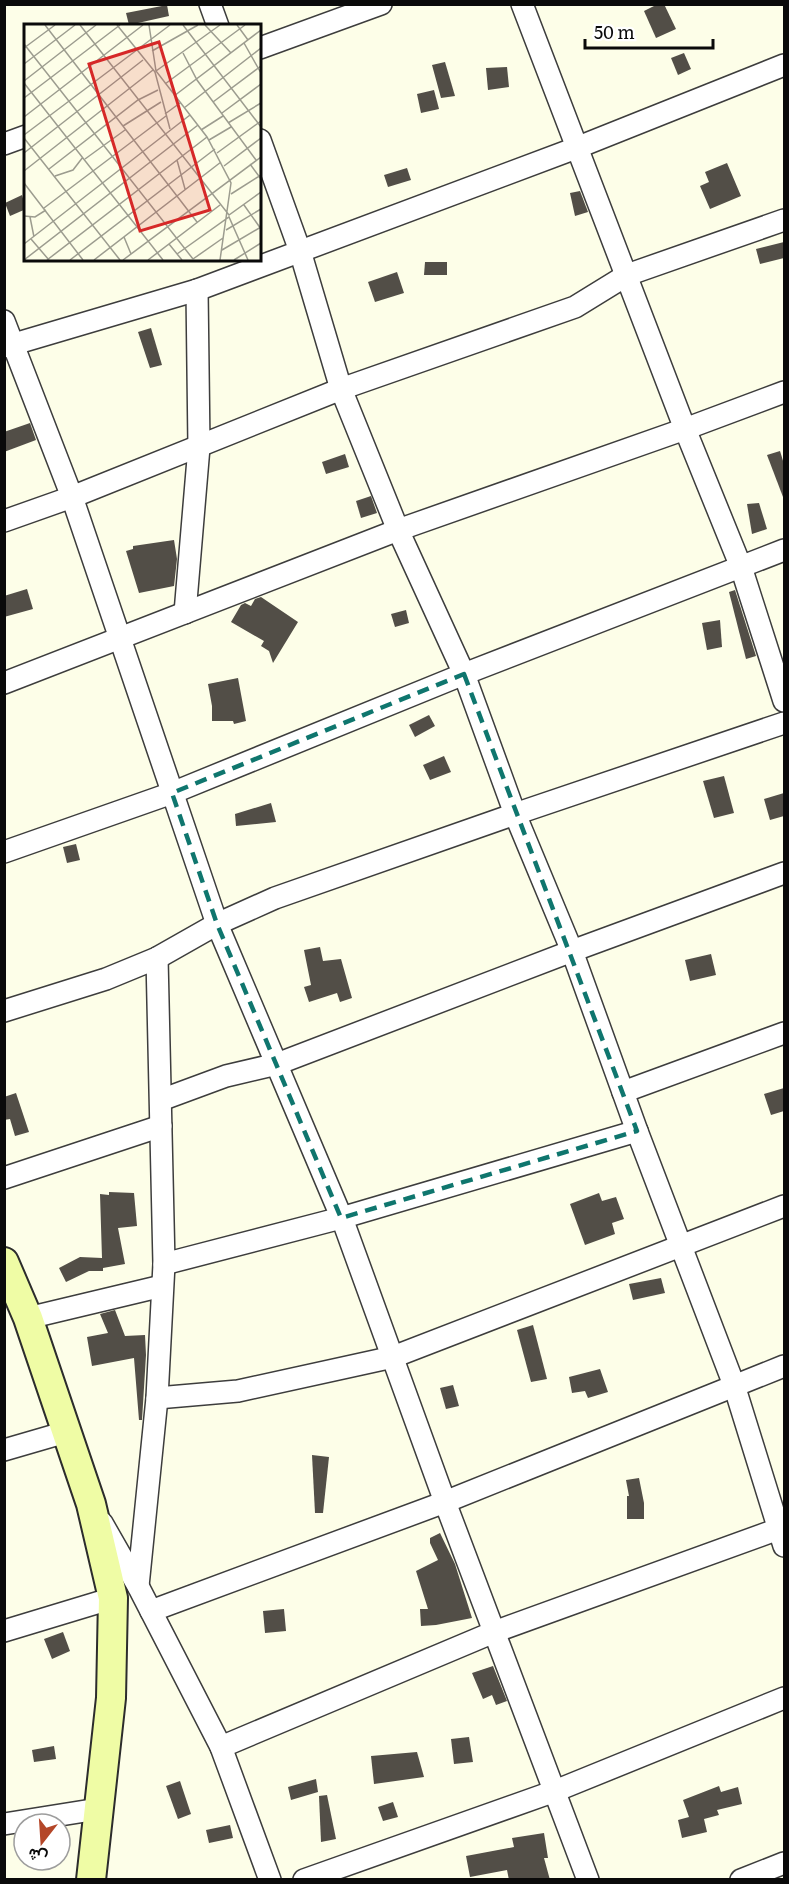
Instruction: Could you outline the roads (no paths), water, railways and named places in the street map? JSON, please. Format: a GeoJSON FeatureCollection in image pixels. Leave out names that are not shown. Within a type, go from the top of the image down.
{"type":"FeatureCollection","features":[{"type":"Feature","properties":{"kind":"main road"},"geometry":{"type":"LineString","coordinates":[[7,1274],[28,1318],[91,1504],[126,1592],[90,1880]]}},
{"type":"Feature","properties":{"kind":"street"},"geometry":{"type":"LineString","coordinates":[[210,4],[217,24]]}},
{"type":"Feature","properties":{"kind":"street"},"geometry":{"type":"LineString","coordinates":[[261,48],[381,4]]}},
{"type":"Feature","properties":{"kind":"street"},"geometry":{"type":"LineString","coordinates":[[522,4],[576,148],[741,567],[784,701]]}},
{"type":"Feature","properties":{"kind":"street"},"geometry":{"type":"LineString","coordinates":[[9,345],[197,290],[576,148],[784,65]]}},
{"type":"Feature","properties":{"kind":"street"},"geometry":{"type":"LineString","coordinates":[[4,144],[24,137]]}},
{"type":"Feature","properties":{"kind":"street"},"geometry":{"type":"LineString","coordinates":[[221,1747],[494,1632],[782,1534],[734,1385],[637,1131],[572,951],[515,814],[464,674],[398,530],[341,389],[300,251],[261,143]]}},
{"type":"Feature","properties":{"kind":"street"},"geometry":{"type":"LineString","coordinates":[[4,521],[72,497],[341,389],[575,307],[627,275],[784,220]]}},
{"type":"Feature","properties":{"kind":"street"},"geometry":{"type":"LineString","coordinates":[[185,613],[199,447],[197,290]]}},
{"type":"Feature","properties":{"kind":"street"},"geometry":{"type":"LineString","coordinates":[[4,321],[9,345],[72,497],[218,924],[341,1218],[445,1502],[588,1880]]}},
{"type":"Feature","properties":{"kind":"street"},"geometry":{"type":"LineString","coordinates":[[4,683],[398,530],[686,429],[784,392]]}},
{"type":"Feature","properties":{"kind":"street"},"geometry":{"type":"LineString","coordinates":[[4,852],[172,793],[464,674],[784,550]]}},
{"type":"Feature","properties":{"kind":"street"},"geometry":{"type":"LineString","coordinates":[[4,1011],[106,979],[157,958],[218,924],[275,898],[784,723]]}},
{"type":"Feature","properties":{"kind":"street"},"geometry":{"type":"LineString","coordinates":[[161,1100],[226,1076],[277,1064],[784,873]]}},
{"type":"Feature","properties":{"kind":"street"},"geometry":{"type":"LineString","coordinates":[[126,1592],[157,1398],[164,1264],[157,958]]}},
{"type":"Feature","properties":{"kind":"street"},"geometry":{"type":"LineString","coordinates":[[623,1092],[784,1033]]}},
{"type":"Feature","properties":{"kind":"street"},"geometry":{"type":"LineString","coordinates":[[4,1178],[161,1126]]}},
{"type":"Feature","properties":{"kind":"street"},"geometry":{"type":"LineString","coordinates":[[164,1264],[341,1218],[637,1131]]}},
{"type":"Feature","properties":{"kind":"street"},"geometry":{"type":"LineString","coordinates":[[157,1398],[238,1390],[393,1357],[784,1206]]}},
{"type":"Feature","properties":{"kind":"street"},"geometry":{"type":"LineString","coordinates":[[28,1318],[162,1286]]}},
{"type":"Feature","properties":{"kind":"street"},"geometry":{"type":"LineString","coordinates":[[151,1611],[445,1502],[784,1366]]}},
{"type":"Feature","properties":{"kind":"street"},"geometry":{"type":"LineString","coordinates":[[4,1450],[66,1432]]}},
{"type":"Feature","properties":{"kind":"street"},"geometry":{"type":"LineString","coordinates":[[126,1592],[151,1611],[221,1747],[270,1880]]}},
{"type":"Feature","properties":{"kind":"street"},"geometry":{"type":"LineString","coordinates":[[4,1631],[126,1592]]}},
{"type":"Feature","properties":{"kind":"street"},"geometry":{"type":"LineString","coordinates":[[304,1880],[555,1791],[784,1698]]}},
{"type":"Feature","properties":{"kind":"street"},"geometry":{"type":"LineString","coordinates":[[4,1824],[98,1809]]}},
{"type":"Feature","properties":{"kind":"street"},"geometry":{"type":"LineString","coordinates":[[741,1880],[784,1863]]}}]}
